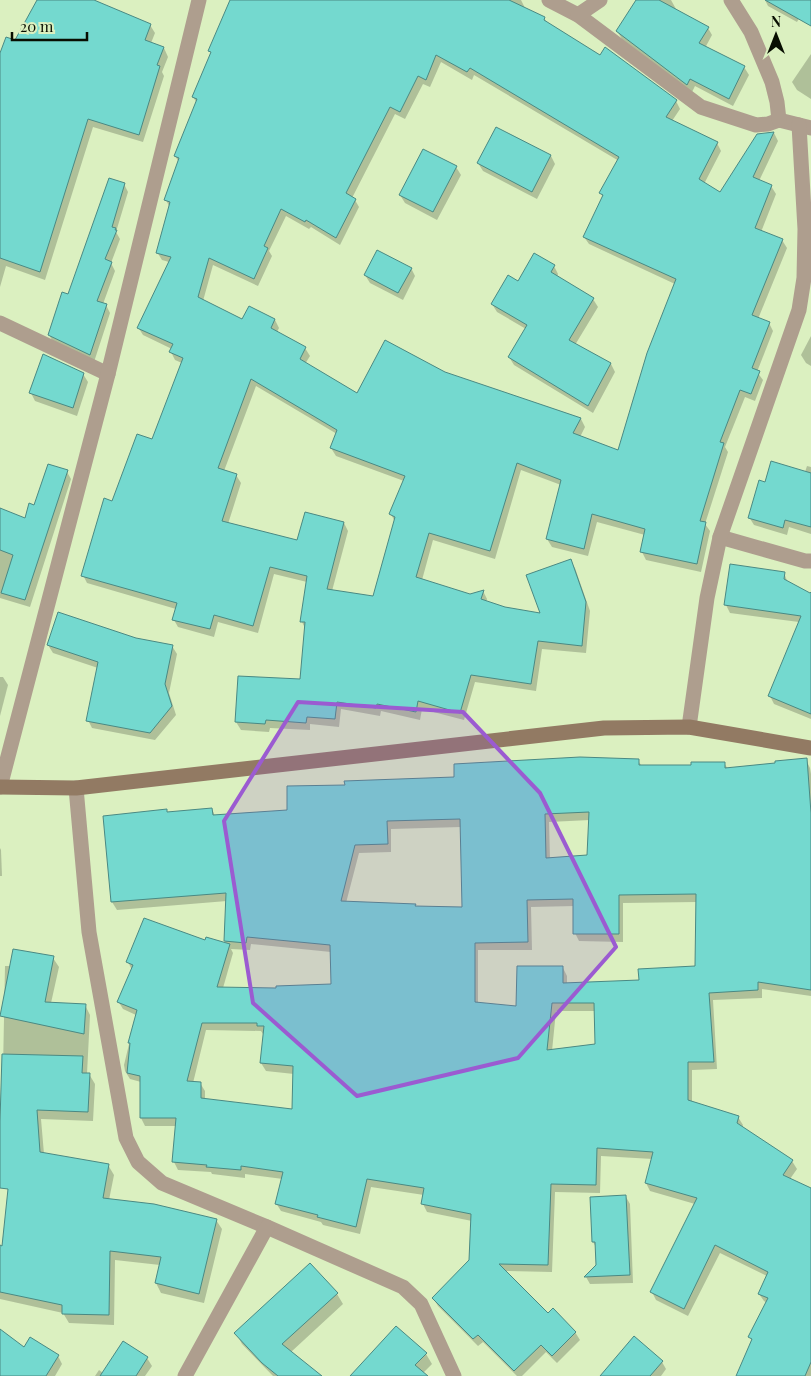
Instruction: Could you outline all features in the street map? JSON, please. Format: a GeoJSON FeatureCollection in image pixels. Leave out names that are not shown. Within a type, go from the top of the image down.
{"type":"FeatureCollection","features":[{"type":"Feature","properties":{"kind":"street"},"geometry":{"type":"LineString","coordinates":[[199,0],[108,374],[0,787],[76,788],[604,728],[689,727],[811,748]]}},
{"type":"Feature","properties":{"kind":"street"},"geometry":{"type":"LineString","coordinates":[[549,0],[578,15],[701,107],[756,125],[768,124],[779,120],[805,126],[804,278],[799,310],[720,537],[707,598],[689,727]]}},
{"type":"Feature","properties":{"kind":"street"},"geometry":{"type":"LineString","coordinates":[[578,15],[600,0]]}},
{"type":"Feature","properties":{"kind":"street"},"geometry":{"type":"LineString","coordinates":[[731,0],[751,32],[772,82],[779,120]]}},
{"type":"Feature","properties":{"kind":"street"},"geometry":{"type":"LineString","coordinates":[[0,323],[108,374]]}},
{"type":"Feature","properties":{"kind":"street"},"geometry":{"type":"LineString","coordinates":[[720,537],[805,561],[811,561]]}},
{"type":"Feature","properties":{"kind":"street"},"geometry":{"type":"LineString","coordinates":[[76,788],[89,932],[126,1138],[138,1162],[162,1183],[403,1287],[421,1304],[454,1376]]}},
{"type":"Feature","properties":{"kind":"street"},"geometry":{"type":"LineString","coordinates":[[185,1376],[267,1227]]}},
{"type":"Feature","properties":{"kind":"highlighted area"},"geometry":{"type":"Polygon","coordinates":[[[298,702],[463,712],[540,793],[616,947],[518,1058],[357,1096],[253,1003],[224,821],[298,702]]]}},
{"type":"Feature","properties":{"kind":"building"},"geometry":{"type":"Polygon","coordinates":[[[37,0],[94,0],[151,24],[145,40],[164,47],[157,65],[160,66],[139,135],[88,119],[40,272],[0,258],[0,53],[6,37],[15,40],[37,0]]]}},
{"type":"Feature","properties":{"kind":"building"},"geometry":{"type":"Polygon","coordinates":[[[230,0],[509,0],[545,17],[544,20],[600,55],[605,47],[677,100],[666,117],[718,142],[699,179],[720,192],[757,134],[774,132],[753,177],[772,185],[755,228],[783,239],[752,315],[770,322],[752,368],[760,371],[751,394],[740,390],[720,442],[724,443],[700,521],[706,522],[697,564],[640,552],[645,529],[592,514],[584,549],[546,539],[561,480],[517,463],[490,551],[429,533],[416,577],[470,594],[484,590],[481,599],[505,607],[540,613],[526,575],[571,559],[586,602],[582,646],[538,641],[531,684],[471,675],[460,713],[418,701],[416,712],[377,704],[376,708],[337,702],[335,719],[307,717],[306,723],[266,720],[265,724],[235,722],[238,676],[300,679],[305,622],[300,622],[307,576],[270,567],[253,626],[214,615],[210,629],[172,620],[177,603],[81,576],[104,498],[112,501],[137,434],[152,439],[183,358],[169,352],[173,344],[137,328],[171,257],[156,253],[170,202],[164,200],[179,158],[174,156],[197,99],[192,97],[211,52],[208,51],[230,0]],[[436,55],[426,80],[418,76],[400,112],[390,107],[346,193],[356,199],[336,238],[306,220],[305,222],[281,209],[264,246],[268,248],[254,279],[209,258],[198,297],[242,319],[249,306],[275,319],[271,328],[306,347],[300,359],[357,393],[385,340],[445,372],[581,418],[573,433],[618,450],[647,353],[676,279],[583,237],[603,195],[599,193],[619,157],[470,68],[467,72],[436,55]],[[251,379],[218,468],[237,474],[222,521],[297,540],[305,512],[344,522],[327,589],[373,596],[395,517],[389,514],[405,476],[330,448],[337,430],[251,379]]]}},
{"type":"Feature","properties":{"kind":"building"},"geometry":{"type":"Polygon","coordinates":[[[636,0],[659,0],[709,27],[699,43],[745,66],[729,99],[690,79],[687,85],[616,31],[636,0]]]}},
{"type":"Feature","properties":{"kind":"building"},"geometry":{"type":"Polygon","coordinates":[[[765,0],[811,0],[811,26],[765,0]]]}},
{"type":"Feature","properties":{"kind":"building"},"geometry":{"type":"Polygon","coordinates":[[[496,127],[551,155],[532,192],[477,163],[496,127]]]}},
{"type":"Feature","properties":{"kind":"building"},"geometry":{"type":"Polygon","coordinates":[[[423,149],[457,166],[433,212],[399,195],[423,149]]]}},
{"type":"Feature","properties":{"kind":"building"},"geometry":{"type":"Polygon","coordinates":[[[109,178],[125,183],[112,227],[117,230],[105,259],[112,262],[97,301],[107,304],[90,355],[48,335],[62,292],[68,294],[109,178]]]}},
{"type":"Feature","properties":{"kind":"building"},"geometry":{"type":"Polygon","coordinates":[[[377,250],[412,268],[398,293],[364,275],[377,250]]]}},
{"type":"Feature","properties":{"kind":"building"},"geometry":{"type":"Polygon","coordinates":[[[534,253],[555,265],[551,272],[594,298],[569,340],[611,363],[588,406],[508,357],[527,325],[491,304],[508,275],[518,281],[534,253]]]}},
{"type":"Feature","properties":{"kind":"building"},"geometry":{"type":"Polygon","coordinates":[[[43,354],[84,373],[73,408],[29,393],[43,354]]]}},
{"type":"Feature","properties":{"kind":"building"},"geometry":{"type":"Polygon","coordinates":[[[771,461],[811,473],[811,527],[785,520],[783,528],[748,518],[759,480],[765,482],[771,461]]]}},
{"type":"Feature","properties":{"kind":"building"},"geometry":{"type":"Polygon","coordinates":[[[48,464],[68,470],[25,600],[1,593],[13,555],[0,550],[0,508],[25,518],[29,503],[34,505],[48,464]]]}},
{"type":"Feature","properties":{"kind":"building"},"geometry":{"type":"Polygon","coordinates":[[[730,564],[785,572],[784,579],[811,592],[811,714],[768,696],[801,616],[724,605],[730,564]]]}},
{"type":"Feature","properties":{"kind":"building"},"geometry":{"type":"Polygon","coordinates":[[[58,612],[136,638],[173,645],[165,684],[172,706],[150,733],[86,721],[98,662],[47,645],[58,612]]]}},
{"type":"Feature","properties":{"kind":"building"},"geometry":{"type":"Polygon","coordinates":[[[580,757],[639,759],[639,765],[691,765],[691,762],[725,762],[725,768],[807,758],[811,813],[811,990],[758,982],[758,990],[709,993],[714,1062],[688,1062],[688,1100],[739,1116],[737,1123],[793,1160],[783,1175],[811,1188],[811,1362],[805,1376],[736,1376],[752,1339],[748,1337],[768,1298],[758,1294],[768,1272],[715,1245],[684,1309],[650,1292],[697,1198],[645,1183],[653,1152],[597,1148],[596,1185],[551,1184],[548,1265],[499,1264],[548,1313],[553,1308],[576,1332],[552,1356],[541,1345],[514,1371],[478,1335],[473,1339],[432,1298],[469,1260],[471,1214],[421,1204],[424,1188],[367,1179],[356,1227],[317,1217],[318,1215],[275,1204],[283,1172],[241,1166],[241,1170],[172,1162],[176,1118],[140,1118],[140,1076],[127,1073],[130,1043],[128,1043],[137,1010],[117,1002],[133,965],[126,962],[144,918],[205,940],[206,937],[230,944],[217,987],[276,988],[276,986],[331,984],[330,945],[247,937],[246,943],[224,941],[226,893],[111,902],[103,816],[167,809],[167,812],[212,808],[213,815],[287,810],[287,786],[345,785],[344,781],[454,777],[454,764],[580,757]],[[589,812],[545,814],[546,858],[587,855],[589,812]],[[460,819],[387,821],[388,844],[355,845],[341,901],[462,907],[460,819]],[[696,894],[619,895],[619,934],[573,934],[573,899],[527,900],[528,942],[475,943],[475,1002],[516,1006],[517,966],[563,966],[563,983],[639,980],[638,969],[695,966],[696,894]],[[552,1003],[547,1050],[595,1044],[594,1003],[552,1003]],[[202,1023],[187,1081],[201,1082],[201,1098],[292,1109],[293,1066],[260,1063],[264,1026],[257,1026],[257,1023],[202,1023]]]}},
{"type":"Feature","properties":{"kind":"building"},"geometry":{"type":"Polygon","coordinates":[[[13,949],[54,956],[45,1002],[86,1004],[84,1034],[0,1016],[13,949]]]}},
{"type":"Feature","properties":{"kind":"building"},"geometry":{"type":"Polygon","coordinates":[[[2,1054],[83,1056],[82,1073],[90,1073],[88,1112],[37,1110],[40,1152],[109,1164],[103,1198],[154,1204],[217,1219],[199,1294],[155,1283],[161,1257],[110,1251],[109,1315],[62,1314],[62,1305],[0,1292],[0,1245],[2,1246],[8,1189],[0,1188],[2,1054]]]}},
{"type":"Feature","properties":{"kind":"building"},"geometry":{"type":"Polygon","coordinates":[[[626,1195],[630,1275],[584,1277],[596,1265],[595,1242],[592,1242],[590,1197],[626,1195]]]}},
{"type":"Feature","properties":{"kind":"building"},"geometry":{"type":"Polygon","coordinates":[[[310,1263],[338,1293],[282,1344],[322,1376],[278,1376],[262,1363],[234,1333],[310,1263]]]}},
{"type":"Feature","properties":{"kind":"building"},"geometry":{"type":"Polygon","coordinates":[[[396,1326],[427,1353],[415,1365],[428,1376],[350,1376],[396,1326]]]}},
{"type":"Feature","properties":{"kind":"building"},"geometry":{"type":"Polygon","coordinates":[[[0,1329],[24,1347],[30,1337],[59,1355],[46,1376],[0,1376],[0,1329]]]}},
{"type":"Feature","properties":{"kind":"building"},"geometry":{"type":"Polygon","coordinates":[[[634,1336],[663,1361],[650,1376],[600,1376],[634,1336]]]}},
{"type":"Feature","properties":{"kind":"building"},"geometry":{"type":"Polygon","coordinates":[[[123,1341],[148,1357],[136,1376],[100,1376],[123,1341]]]}}]}
